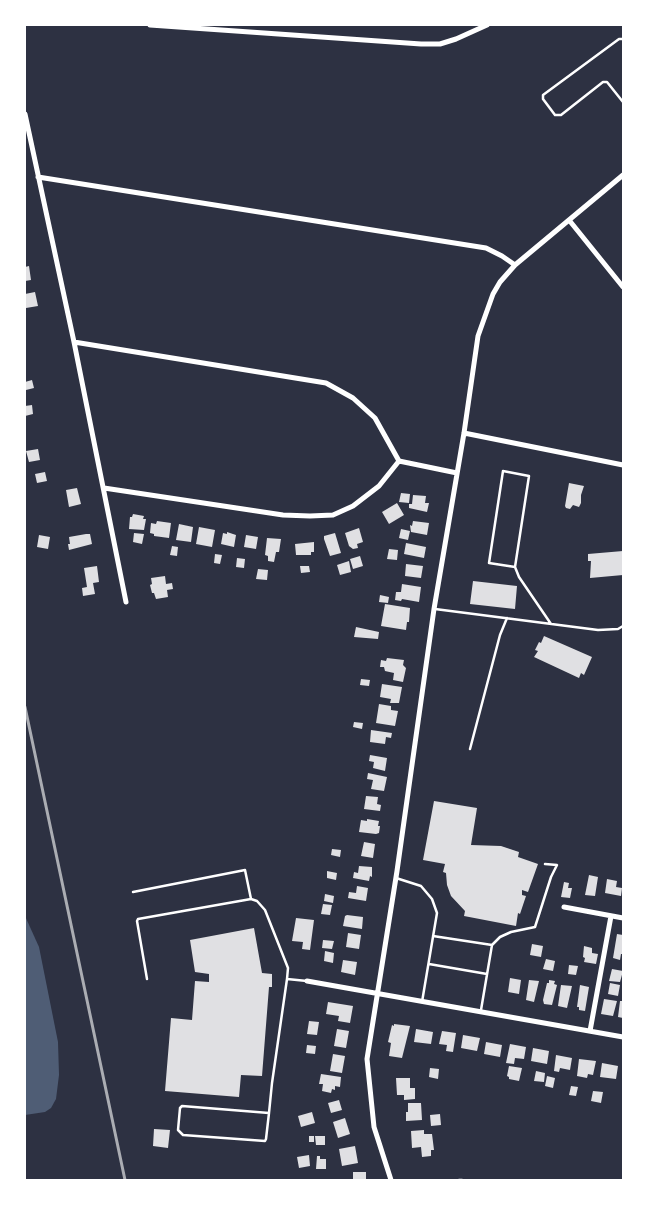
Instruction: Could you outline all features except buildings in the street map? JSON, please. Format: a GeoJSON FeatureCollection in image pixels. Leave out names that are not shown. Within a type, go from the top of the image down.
{"type":"FeatureCollection","features":[{"type":"Feature","properties":{"kind":"street"},"geometry":{"type":"LineString","coordinates":[[150,25],[440,44],[456,40],[487,25]]}},
{"type":"Feature","properties":{"kind":"street"},"geometry":{"type":"LineString","coordinates":[[25,114],[74,342],[126,602]]}},
{"type":"Feature","properties":{"kind":"street"},"geometry":{"type":"LineString","coordinates":[[391,1180],[374,1128],[367,1059],[396,878],[434,609],[480,328],[493,294],[500,282],[515,265],[623,175]]}},
{"type":"Feature","properties":{"kind":"street"},"geometry":{"type":"LineString","coordinates":[[38,177],[486,248],[515,265]]}},
{"type":"Feature","properties":{"kind":"street"},"geometry":{"type":"LineString","coordinates":[[569,220],[623,287]]}},
{"type":"Feature","properties":{"kind":"street"},"geometry":{"type":"LineString","coordinates":[[74,342],[326,384],[353,398],[375,418],[399,460],[457,473]]}},
{"type":"Feature","properties":{"kind":"street"},"geometry":{"type":"LineString","coordinates":[[464,433],[623,465]]}},
{"type":"Feature","properties":{"kind":"street"},"geometry":{"type":"LineString","coordinates":[[104,488],[283,515],[333,515],[353,506],[378,486],[399,460]]}},
{"type":"Feature","properties":{"kind":"street"},"geometry":{"type":"LineString","coordinates":[[564,907],[623,918]]}},
{"type":"Feature","properties":{"kind":"street"},"geometry":{"type":"LineString","coordinates":[[590,1031],[611,916]]}},
{"type":"Feature","properties":{"kind":"street"},"geometry":{"type":"LineString","coordinates":[[307,981],[623,1038]]}},
{"type":"Feature","properties":{"kind":"lane"},"geometry":{"type":"LineString","coordinates":[[623,39],[619,39],[543,95],[543,99],[555,115],[561,115],[603,82],[607,82],[623,102]]}},
{"type":"Feature","properties":{"kind":"lane"},"geometry":{"type":"LineString","coordinates":[[515,567],[490,563],[503,471],[529,476],[515,567],[519,577],[551,624]]}},
{"type":"Feature","properties":{"kind":"lane"},"geometry":{"type":"LineString","coordinates":[[434,609],[598,630],[618,629],[623,626]]}},
{"type":"Feature","properties":{"kind":"lane"},"geometry":{"type":"LineString","coordinates":[[470,749],[500,635],[507,618]]}},
{"type":"Feature","properties":{"kind":"lane"},"geometry":{"type":"LineString","coordinates":[[480,1012],[492,945],[506,934],[535,926],[551,877],[557,865],[545,864]]}},
{"type":"Feature","properties":{"kind":"lane"},"geometry":{"type":"LineString","coordinates":[[133,892],[245,870],[251,899]]}},
{"type":"Feature","properties":{"kind":"lane"},"geometry":{"type":"LineString","coordinates":[[396,878],[421,886],[432,899],[437,913],[422,1002]]}},
{"type":"Feature","properties":{"kind":"lane"},"geometry":{"type":"LineString","coordinates":[[147,979],[138,919],[251,899],[257,900],[266,910],[288,968],[266,1140],[183,1135],[178,1130],[180,1108],[182,1106],[269,1113]]}},
{"type":"Feature","properties":{"kind":"lane"},"geometry":{"type":"LineString","coordinates":[[433,936],[492,945]]}},
{"type":"Feature","properties":{"kind":"lane"},"geometry":{"type":"LineString","coordinates":[[428,964],[487,974]]}},
{"type":"Feature","properties":{"kind":"lane"},"geometry":{"type":"LineString","coordinates":[[287,978],[307,981]]}},
{"type":"Feature","properties":{"kind":"water"},"geometry":{"type":"Polygon","coordinates":[[[25,916],[39,947],[58,1042],[59,1075],[56,1099],[51,1108],[45,1112],[25,1115],[25,916]]]}},
{"type":"Feature","properties":{"kind":"railway"},"geometry":{"type":"LineString","coordinates":[[25,707],[125,1180]]}}]}
